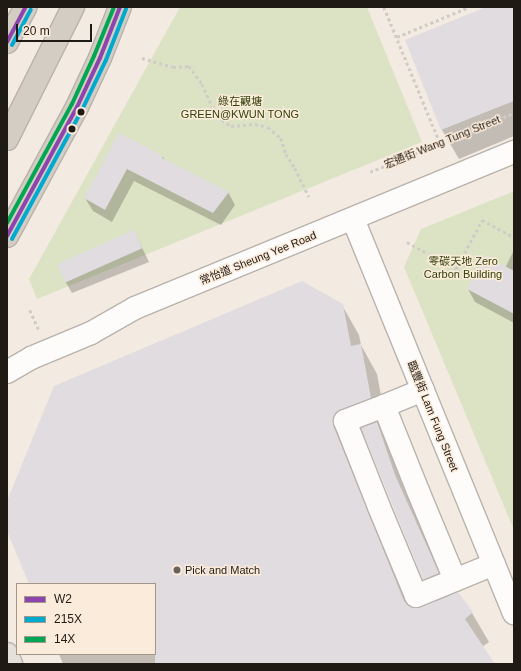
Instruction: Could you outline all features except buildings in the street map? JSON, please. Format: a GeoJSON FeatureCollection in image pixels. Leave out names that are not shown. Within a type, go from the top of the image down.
{"type":"FeatureCollection","features":[{"type":"Feature","properties":{"kind":"highway"},"geometry":{"type":"LineString","coordinates":[[7,42],[26,7]]}},
{"type":"Feature","properties":{"kind":"highway"},"geometry":{"type":"LineString","coordinates":[[7,139],[72,7]]}},
{"type":"Feature","properties":{"kind":"highway"},"geometry":{"type":"LineString","coordinates":[[7,236],[77,107],[100,58],[120,7]]}},
{"type":"Feature","properties":{"kind":"main road"},"geometry":{"type":"LineString","coordinates":[[7,654],[11,664]]}},
{"type":"Feature","properties":{"kind":"street","name":"常怡道 Sheung Yee Road"},"geometry":{"type":"LineString","coordinates":[[7,372],[31,358],[91,333],[136,308],[514,152]]}},
{"type":"Feature","properties":{"kind":"street","name":"臨豐街 Lam Fung Street"},"geometry":{"type":"LineString","coordinates":[[353,219],[514,614]]}},
{"type":"Feature","properties":{"kind":"street"},"geometry":{"type":"LineString","coordinates":[[423,390],[345,421],[376,500],[416,596],[494,564]]}},
{"type":"Feature","properties":{"kind":"street"},"geometry":{"type":"LineString","coordinates":[[384,406],[455,580]]}},
{"type":"Feature","properties":{"kind":"path"},"geometry":{"type":"LineString","coordinates":[[384,7],[440,143]]}},
{"type":"Feature","properties":{"kind":"path"},"geometry":{"type":"LineString","coordinates":[[397,36],[469,7]]}},
{"type":"Feature","properties":{"kind":"path"},"geometry":{"type":"LineString","coordinates":[[142,58],[173,67],[189,66],[202,84],[218,116],[231,126],[255,124],[268,127],[282,138],[286,154],[298,173],[309,197]]}},
{"type":"Feature","properties":{"kind":"path","name":"宏通街 Wang Tung Street"},"geometry":{"type":"LineString","coordinates":[[370,172],[514,113]]}},
{"type":"Feature","properties":{"kind":"path"},"geometry":{"type":"LineString","coordinates":[[407,242],[456,269],[482,220],[514,237]]}},
{"type":"Feature","properties":{"kind":"path"},"geometry":{"type":"LineString","coordinates":[[30,310],[40,333]]}},
{"type":"Feature","properties":{"kind":"green space","name":"綠在觀塘 GREEN@KWUN TONG"},"geometry":{"type":"Polygon","coordinates":[[[180,7],[367,7],[422,142],[37,299],[29,279],[180,7]]]}},
{"type":"Feature","properties":{"kind":"green space","name":"零碳天地 Zero Carbon Building"},"geometry":{"type":"Polygon","coordinates":[[[514,191],[514,530],[404,267],[421,229],[514,191]]]}},
{"type":"Feature","properties":{"kind":"transit line","name":"W2"},"geometry":{"type":"LineString","coordinates":[[7,42],[26,7]]}},
{"type":"Feature","properties":{"kind":"transit line","name":"14X"},"geometry":{"type":"LineString","coordinates":[[7,223],[72,104],[114,7]]}},
{"type":"Feature","properties":{"kind":"transit line","name":"W2"},"geometry":{"type":"LineString","coordinates":[[7,236],[77,107],[100,58],[120,7]]}},
{"type":"Feature","properties":{"kind":"transit line","name":"215X"},"geometry":{"type":"LineString","coordinates":[[12,239],[82,110],[106,60],[126,9]]}},
{"type":"Feature","properties":{"kind":"transit line","name":"215X"},"geometry":{"type":"LineString","coordinates":[[12,45],[31,10]]}},
{"type":"Feature","properties":{"kind":"place","name":"Pick and Match"},"geometry":{"type":"Point","coordinates":[177,570]}}]}
